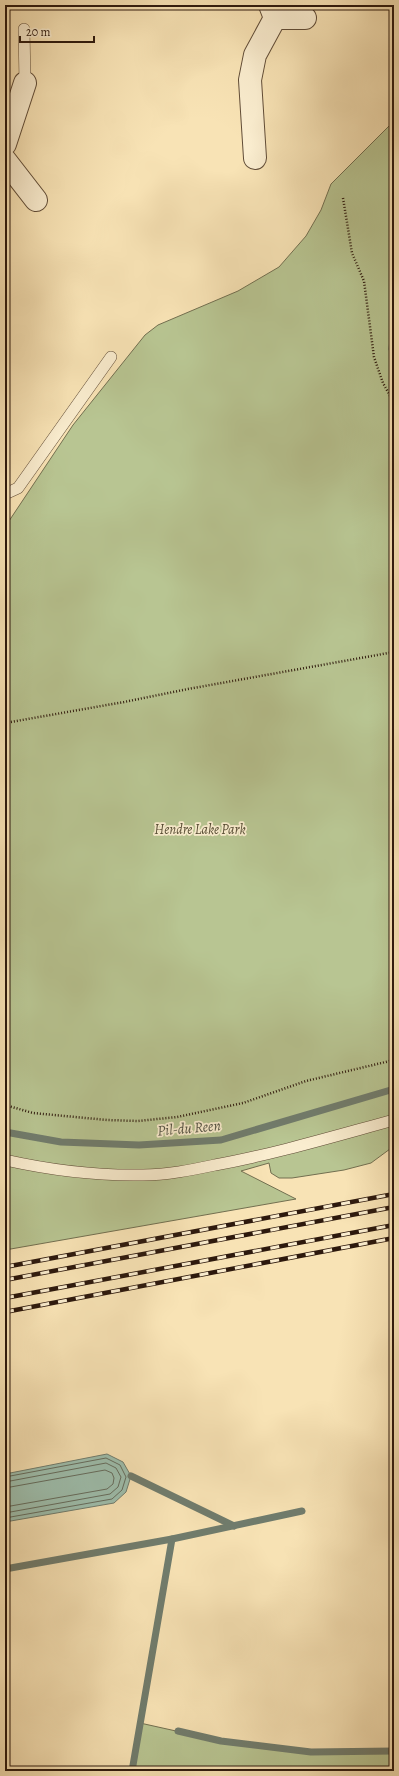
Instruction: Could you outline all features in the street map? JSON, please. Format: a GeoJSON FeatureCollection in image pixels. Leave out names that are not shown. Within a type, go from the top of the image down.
{"type":"FeatureCollection","features":[{"type":"Feature","properties":{"kind":"street"},"geometry":{"type":"LineString","coordinates":[[255,158],[250,80],[255,55],[272,11],[305,18]]}},
{"type":"Feature","properties":{"kind":"street"},"geometry":{"type":"LineString","coordinates":[[5,144],[24,83]]}},
{"type":"Feature","properties":{"kind":"street"},"geometry":{"type":"LineString","coordinates":[[5,160],[36,200]]}},
{"type":"Feature","properties":{"kind":"lane"},"geometry":{"type":"LineString","coordinates":[[24,29],[24,83]]}},
{"type":"Feature","properties":{"kind":"lane"},"geometry":{"type":"LineString","coordinates":[[5,494],[18,488],[111,357]]}},
{"type":"Feature","properties":{"kind":"lane"},"geometry":{"type":"LineString","coordinates":[[5,1160],[84,1174],[144,1175],[177,1172],[274,1152],[394,1120]]}},
{"type":"Feature","properties":{"kind":"path"},"geometry":{"type":"LineString","coordinates":[[343,198],[352,252],[364,280],[374,357],[394,403]]}},
{"type":"Feature","properties":{"kind":"path"},"geometry":{"type":"LineString","coordinates":[[5,723],[394,652]]}},
{"type":"Feature","properties":{"kind":"path"},"geometry":{"type":"LineString","coordinates":[[5,1105],[33,1113],[106,1120],[138,1121],[177,1118],[243,1103],[306,1081],[394,1060]]}},
{"type":"Feature","properties":{"kind":"green space","name":"Hendre Lake Park"},"geometry":{"type":"Polygon","coordinates":[[[394,121],[394,1146],[371,1163],[344,1170],[292,1178],[279,1178],[271,1173],[269,1163],[241,1171],[296,1199],[5,1250],[5,527],[73,425],[145,335],[158,325],[238,291],[279,267],[306,236],[321,210],[331,184],[394,121]]]}},
{"type":"Feature","properties":{"kind":"green space"},"geometry":{"type":"Polygon","coordinates":[[[140,1723],[221,1741],[311,1752],[394,1751],[394,1771],[132,1771],[140,1723]]]}},
{"type":"Feature","properties":{"kind":"water"},"geometry":{"type":"Polygon","coordinates":[[[107,1454],[123,1462],[131,1476],[126,1492],[114,1503],[5,1522],[5,1474],[107,1454]]]}},
{"type":"Feature","properties":{"kind":"waterway"},"geometry":{"type":"LineString","coordinates":[[394,329],[392,349],[394,354]]}},
{"type":"Feature","properties":{"kind":"waterway","name":"Pil-du Reen"},"geometry":{"type":"LineString","coordinates":[[5,1132],[61,1142],[139,1145],[221,1140],[394,1089]]}},
{"type":"Feature","properties":{"kind":"waterway"},"geometry":{"type":"LineString","coordinates":[[131,1476],[234,1526]]}},
{"type":"Feature","properties":{"kind":"waterway"},"geometry":{"type":"LineString","coordinates":[[5,1569],[172,1539],[302,1511]]}},
{"type":"Feature","properties":{"kind":"waterway"},"geometry":{"type":"LineString","coordinates":[[132,1771],[172,1539]]}},
{"type":"Feature","properties":{"kind":"waterway"},"geometry":{"type":"LineString","coordinates":[[178,1731],[221,1741],[311,1752],[394,1751]]}},
{"type":"Feature","properties":{"kind":"railway"},"geometry":{"type":"LineString","coordinates":[[5,1267],[394,1194]]}},
{"type":"Feature","properties":{"kind":"railway"},"geometry":{"type":"LineString","coordinates":[[5,1280],[394,1207]]}},
{"type":"Feature","properties":{"kind":"railway"},"geometry":{"type":"LineString","coordinates":[[5,1298],[394,1225]]}},
{"type":"Feature","properties":{"kind":"railway"},"geometry":{"type":"LineString","coordinates":[[5,1312],[394,1238]]}}]}
